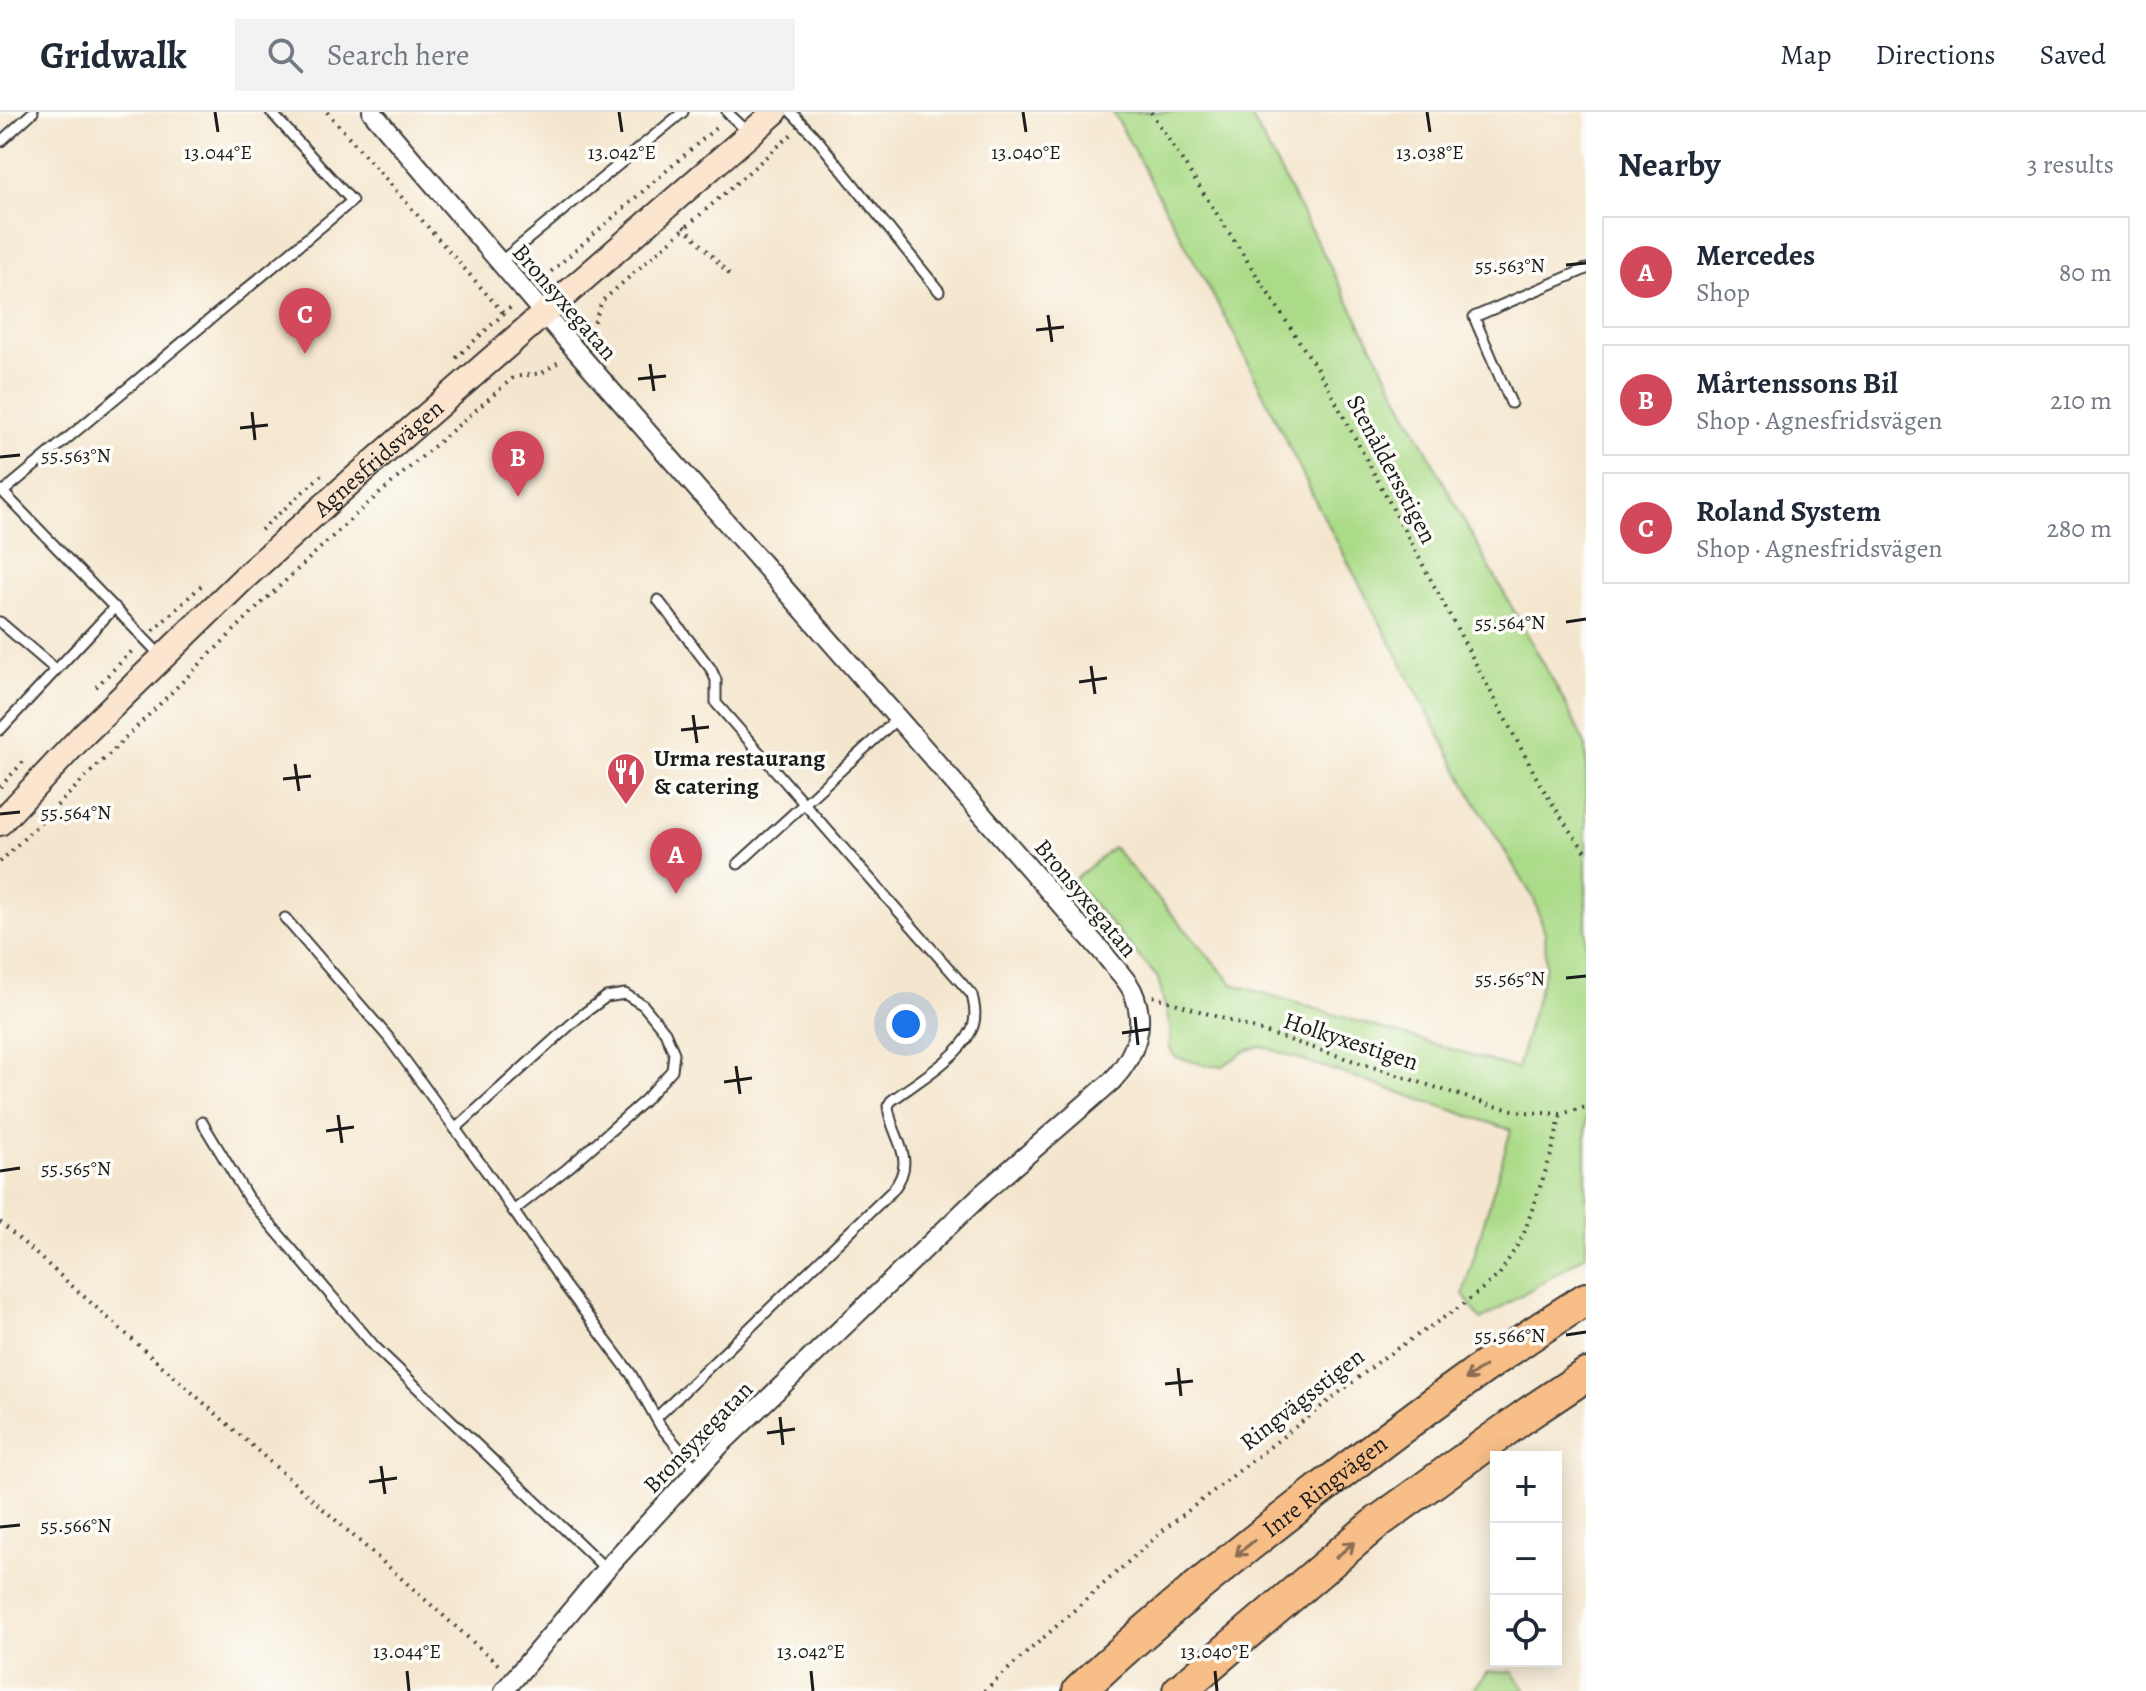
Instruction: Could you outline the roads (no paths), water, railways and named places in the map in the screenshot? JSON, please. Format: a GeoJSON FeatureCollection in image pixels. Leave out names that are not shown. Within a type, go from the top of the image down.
{"type":"FeatureCollection","features":[{"type":"Feature","properties":{"kind":"highway","name":"Inre Ringvägen"},"geometry":{"type":"LineString","coordinates":[[1079,1691],[1187,1595],[1374,1447],[1443,1395],[1586,1299]]}},
{"type":"Feature","properties":{"kind":"highway"},"geometry":{"type":"LineString","coordinates":[[1179,1691],[1375,1524],[1586,1375]]}},
{"type":"Feature","properties":{"kind":"main road","name":"Agnesfridsvägen"},"geometry":{"type":"LineString","coordinates":[[0,823],[162,657],[335,496],[775,112]]}},
{"type":"Feature","properties":{"kind":"street","name":"Bronsyxegatan"},"geometry":{"type":"LineString","coordinates":[[372,112],[574,349],[1073,917],[1131,989],[1139,1026],[1136,1047],[1127,1065],[1112,1081],[983,1193],[721,1444],[606,1569],[510,1685]]}},
{"type":"Feature","properties":{"kind":"lane"},"geometry":{"type":"LineString","coordinates":[[0,142],[33,112]]}},
{"type":"Feature","properties":{"kind":"lane"},"geometry":{"type":"LineString","coordinates":[[162,657],[2,490],[352,201],[271,112]]}},
{"type":"Feature","properties":{"kind":"lane"},"geometry":{"type":"LineString","coordinates":[[500,262],[683,112]]}},
{"type":"Feature","properties":{"kind":"lane"},"geometry":{"type":"LineString","coordinates":[[791,112],[939,291]]}},
{"type":"Feature","properties":{"kind":"lane"},"geometry":{"type":"LineString","coordinates":[[729,114],[750,134]]}},
{"type":"Feature","properties":{"kind":"lane"},"geometry":{"type":"LineString","coordinates":[[1511,403],[1474,317],[1586,269]]}},
{"type":"Feature","properties":{"kind":"lane"},"geometry":{"type":"LineString","coordinates":[[656,1418],[893,1190],[903,1177],[905,1161],[888,1106],[960,1047],[973,1029],[976,1011],[972,995],[716,703],[716,680],[711,669],[658,600]]}},
{"type":"Feature","properties":{"kind":"lane"},"geometry":{"type":"LineString","coordinates":[[0,730],[115,607]]}},
{"type":"Feature","properties":{"kind":"lane"},"geometry":{"type":"LineString","coordinates":[[0,622],[55,669]]}},
{"type":"Feature","properties":{"kind":"lane"},"geometry":{"type":"LineString","coordinates":[[738,864],[898,718]]}},
{"type":"Feature","properties":{"kind":"lane"},"geometry":{"type":"LineString","coordinates":[[285,918],[388,1037],[631,1374],[656,1418],[697,1470]]}},
{"type":"Feature","properties":{"kind":"lane"},"geometry":{"type":"LineString","coordinates":[[455,1129],[579,1017],[606,997],[625,994],[643,1005],[665,1032],[674,1053],[672,1070],[644,1101],[568,1168],[513,1211]]}},
{"type":"Feature","properties":{"kind":"lane"},"geometry":{"type":"LineString","coordinates":[[202,1122],[248,1198],[375,1347],[606,1569]]}},
{"type":"Feature","properties":{"kind":"place","name":"Roland System"},"geometry":{"type":"Point","coordinates":[305,354]}},
{"type":"Feature","properties":{"kind":"place","name":"Mårtenssons Bil"},"geometry":{"type":"Point","coordinates":[518,497]}},
{"type":"Feature","properties":{"kind":"place","name":"Urma restaurang & catering"},"geometry":{"type":"Point","coordinates":[626,806]}},
{"type":"Feature","properties":{"kind":"place","name":"Mercedes"},"geometry":{"type":"Point","coordinates":[676,894]}}]}
